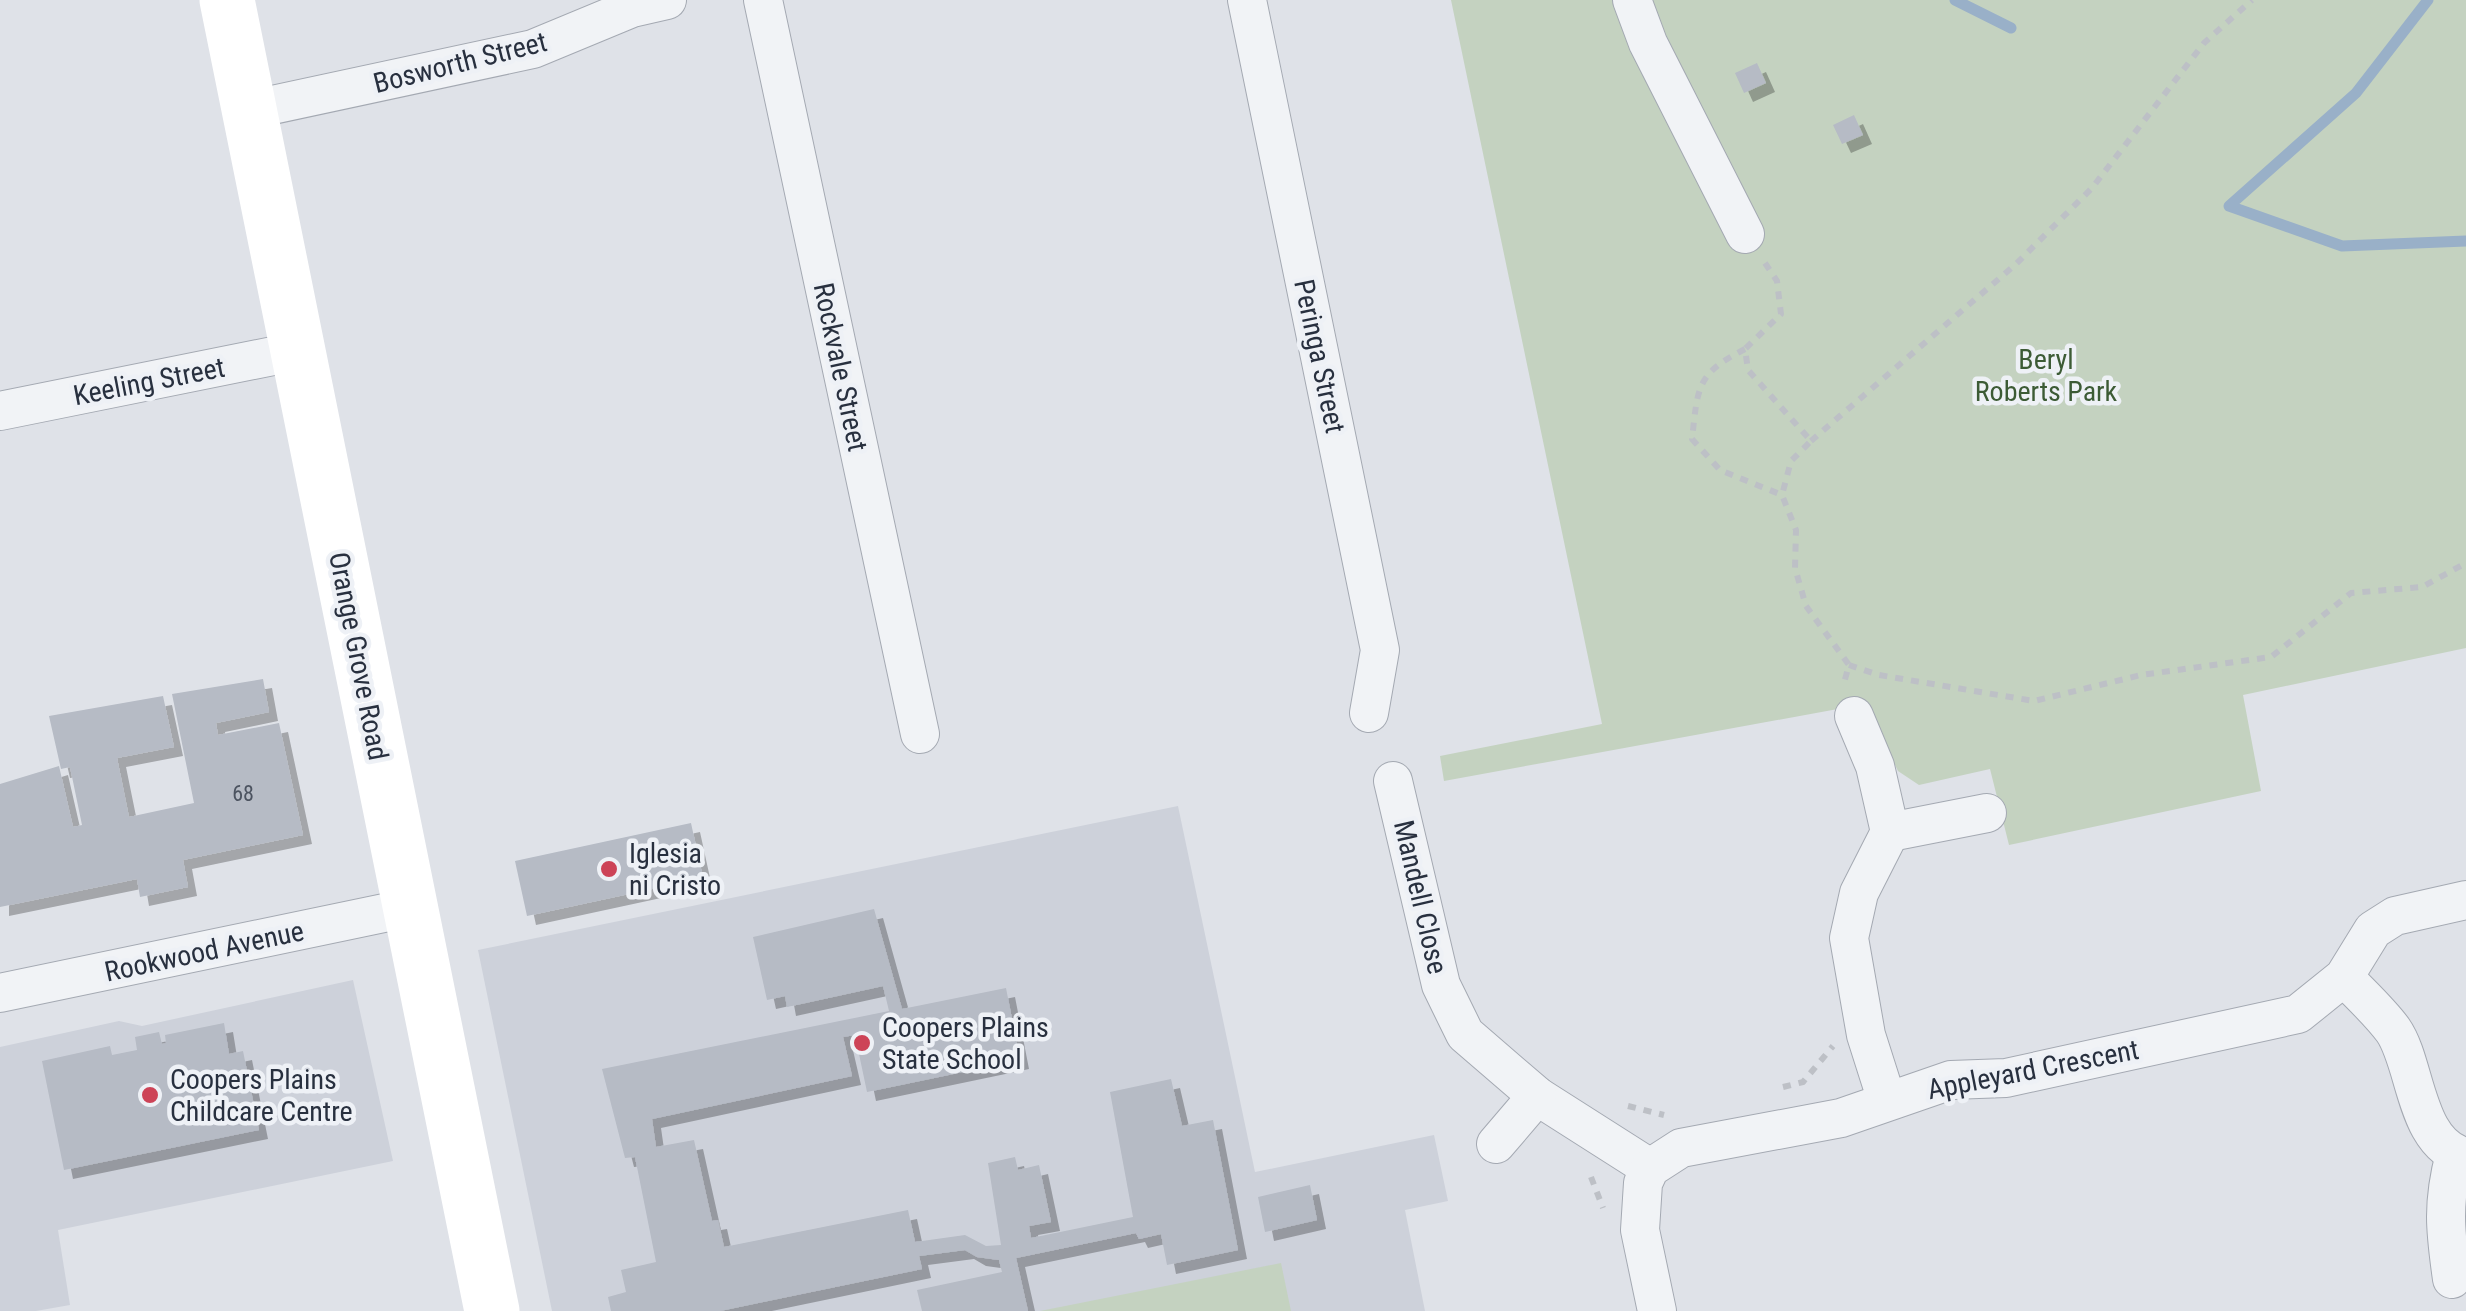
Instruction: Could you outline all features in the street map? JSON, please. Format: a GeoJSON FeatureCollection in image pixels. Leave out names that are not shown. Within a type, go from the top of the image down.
{"type":"FeatureCollection","features":[{"type":"Feature","properties":{"kind":"main road","name":"Orange Grove Road"},"geometry":{"type":"LineString","coordinates":[[227,0],[492,1311]]}},
{"type":"Feature","properties":{"kind":"street","name":"Bosworth Street"},"geometry":{"type":"LineString","coordinates":[[250,110],[533,49],[632,8],[667,0]]}},
{"type":"Feature","properties":{"kind":"street","name":"Rockvale Street"},"geometry":{"type":"LineString","coordinates":[[763,0],[920,734]]}},
{"type":"Feature","properties":{"kind":"street","name":"Peringa Street"},"geometry":{"type":"LineString","coordinates":[[1247,0],[1380,650],[1369,714]]}},
{"type":"Feature","properties":{"kind":"street"},"geometry":{"type":"LineString","coordinates":[[1632,0],[1648,43],[1745,234]]}},
{"type":"Feature","properties":{"kind":"street","name":"Keeling Street"},"geometry":{"type":"LineString","coordinates":[[0,411],[298,350]]}},
{"type":"Feature","properties":{"kind":"street"},"geometry":{"type":"LineString","coordinates":[[1854,716],[1875,766],[1890,832],[1859,892],[1850,938],[1866,1035],[1888,1101]]}},
{"type":"Feature","properties":{"kind":"street","name":"Mandell Close"},"geometry":{"type":"LineString","coordinates":[[1393,781],[1441,985],[1466,1034],[1536,1096],[1650,1168]]}},
{"type":"Feature","properties":{"kind":"street"},"geometry":{"type":"LineString","coordinates":[[1890,832],[1987,813]]}},
{"type":"Feature","properties":{"kind":"street","name":"Appleyard Crescent"},"geometry":{"type":"LineString","coordinates":[[1650,1168],[1681,1148],[1841,1118],[1950,1080],[2006,1078],[2298,1014],[2344,977],[2373,930],[2384,922],[2466,900]]}},
{"type":"Feature","properties":{"kind":"street","name":"Rookwood Avenue"},"geometry":{"type":"LineString","coordinates":[[0,993],[408,908]]}},
{"type":"Feature","properties":{"kind":"street"},"geometry":{"type":"LineString","coordinates":[[2344,977],[2396,1033],[2415,1094],[2436,1136],[2460,1156],[2444,1192],[2452,1278]]}},
{"type":"Feature","properties":{"kind":"street"},"geometry":{"type":"LineString","coordinates":[[1496,1144],[1536,1096]]}},
{"type":"Feature","properties":{"kind":"street"},"geometry":{"type":"LineString","coordinates":[[1650,1168],[1644,1183],[1640,1230],[1657,1311]]}},
{"type":"Feature","properties":{"kind":"path"},"geometry":{"type":"LineString","coordinates":[[2252,0],[2204,43],[2079,200],[2016,264],[1791,461],[1782,495],[1796,530],[1794,568],[1806,606],[1849,665],[1879,674],[2034,701],[2140,675],[2271,657],[2351,593],[2422,587],[2466,563]]}},
{"type":"Feature","properties":{"kind":"path"},"geometry":{"type":"LineString","coordinates":[[1745,234],[1778,280],[1781,314],[1745,348],[1717,362],[1698,388],[1692,439],[1720,470],[1782,495]]}},
{"type":"Feature","properties":{"kind":"path"},"geometry":{"type":"LineString","coordinates":[[1745,348],[1748,370],[1812,442]]}},
{"type":"Feature","properties":{"kind":"path"},"geometry":{"type":"LineString","coordinates":[[1849,665],[1842,692],[1854,716]]}},
{"type":"Feature","properties":{"kind":"path"},"geometry":{"type":"LineString","coordinates":[[1765,1091],[1803,1082],[1836,1042],[1866,1035]]}},
{"type":"Feature","properties":{"kind":"path"},"geometry":{"type":"LineString","coordinates":[[1604,1210],[1572,1142],[1582,1122],[1611,1101],[1660,1116],[1678,1112]]}},
{"type":"Feature","properties":{"kind":"shaded area","name":"Coopers Plains State School"},"geometry":{"type":"Polygon","coordinates":[[[1178,806],[1255,1172],[1434,1135],[1448,1201],[1405,1210],[1425,1311],[552,1311],[478,950],[1178,806]]]}},
{"type":"Feature","properties":{"kind":"shaded area"},"geometry":{"type":"Polygon","coordinates":[[[353,980],[393,1161],[58,1230],[70,1305],[36,1311],[0,1311],[0,1047],[119,1021],[142,1026],[353,980]]]}},
{"type":"Feature","properties":{"kind":"green space","name":"Beryl Roberts Park"},"geometry":{"type":"Polygon","coordinates":[[[1451,0],[2466,0],[2466,648],[2243,695],[2261,791],[2009,845],[1990,769],[1919,785],[1898,771],[1865,704],[1444,781],[1440,756],[1602,724],[1451,0]]]}},
{"type":"Feature","properties":{"kind":"green space"},"geometry":{"type":"Polygon","coordinates":[[[1281,1263],[1291,1311],[1040,1311],[1281,1263]]]}},
{"type":"Feature","properties":{"kind":"building"},"geometry":{"type":"Polygon","coordinates":[[[1757,63],[1766,83],[1744,93],[1735,73],[1757,63]]]}},
{"type":"Feature","properties":{"kind":"building"},"geometry":{"type":"Polygon","coordinates":[[[1854,115],[1863,135],[1842,144],[1833,125],[1854,115]]]}},
{"type":"Feature","properties":{"kind":"building"},"geometry":{"type":"Polygon","coordinates":[[[263,679],[269,712],[216,723],[218,735],[279,723],[303,835],[183,860],[188,887],[140,897],[137,879],[0,907],[0,784],[59,766],[73,827],[82,825],[70,767],[61,769],[49,716],[163,696],[174,747],[117,758],[129,817],[194,803],[172,694],[263,679]]]}},
{"type":"Feature","properties":{"kind":"building","name":"Iglesia ni Cristo"},"geometry":{"type":"Polygon","coordinates":[[[691,823],[703,878],[527,916],[515,861],[691,823]]]}},
{"type":"Feature","properties":{"kind":"building"},"geometry":{"type":"Polygon","coordinates":[[[874,909],[902,1009],[1006,988],[1020,1060],[867,1092],[855,1035],[843,1037],[852,1076],[652,1119],[656,1147],[694,1140],[712,1221],[718,1220],[724,1247],[908,1210],[915,1242],[965,1235],[986,1246],[1001,1245],[988,1163],[1015,1157],[1018,1170],[1039,1165],[1051,1222],[1029,1226],[1031,1238],[1133,1217],[1110,1092],[1171,1079],[1182,1126],[1213,1120],[1238,1250],[1167,1265],[1161,1234],[1139,1239],[1136,1233],[1016,1258],[1028,1311],[922,1311],[917,1290],[1002,1272],[999,1260],[977,1257],[965,1250],[919,1256],[922,1269],[720,1311],[611,1311],[608,1297],[626,1292],[621,1270],[656,1262],[635,1157],[625,1158],[602,1069],[889,1011],[883,986],[787,1007],[785,996],[767,1000],[753,937],[874,909]]]}},
{"type":"Feature","properties":{"kind":"building","name":"Coopers Plains Childcare Centre"},"geometry":{"type":"Polygon","coordinates":[[[224,1023],[229,1054],[243,1051],[259,1130],[64,1170],[42,1061],[110,1046],[112,1055],[137,1050],[135,1037],[159,1032],[162,1044],[166,1043],[165,1035],[224,1023]]]}},
{"type":"Feature","properties":{"kind":"building"},"geometry":{"type":"Polygon","coordinates":[[[1310,1185],[1317,1220],[1265,1232],[1258,1197],[1310,1185]]]}},
{"type":"Feature","properties":{"kind":"waterway"},"geometry":{"type":"LineString","coordinates":[[1955,0],[2011,28]]}},
{"type":"Feature","properties":{"kind":"waterway"},"geometry":{"type":"LineString","coordinates":[[2428,0],[2356,93],[2229,206],[2342,246],[2466,241]]}},
{"type":"Feature","properties":{"kind":"place","name":"Iglesia ni Cristo"},"geometry":{"type":"Point","coordinates":[609,869]}},
{"type":"Feature","properties":{"kind":"place","name":"Coopers Plains State School"},"geometry":{"type":"Point","coordinates":[862,1043]}},
{"type":"Feature","properties":{"kind":"place","name":"Coopers Plains Childcare Centre"},"geometry":{"type":"Point","coordinates":[150,1095]}}]}
